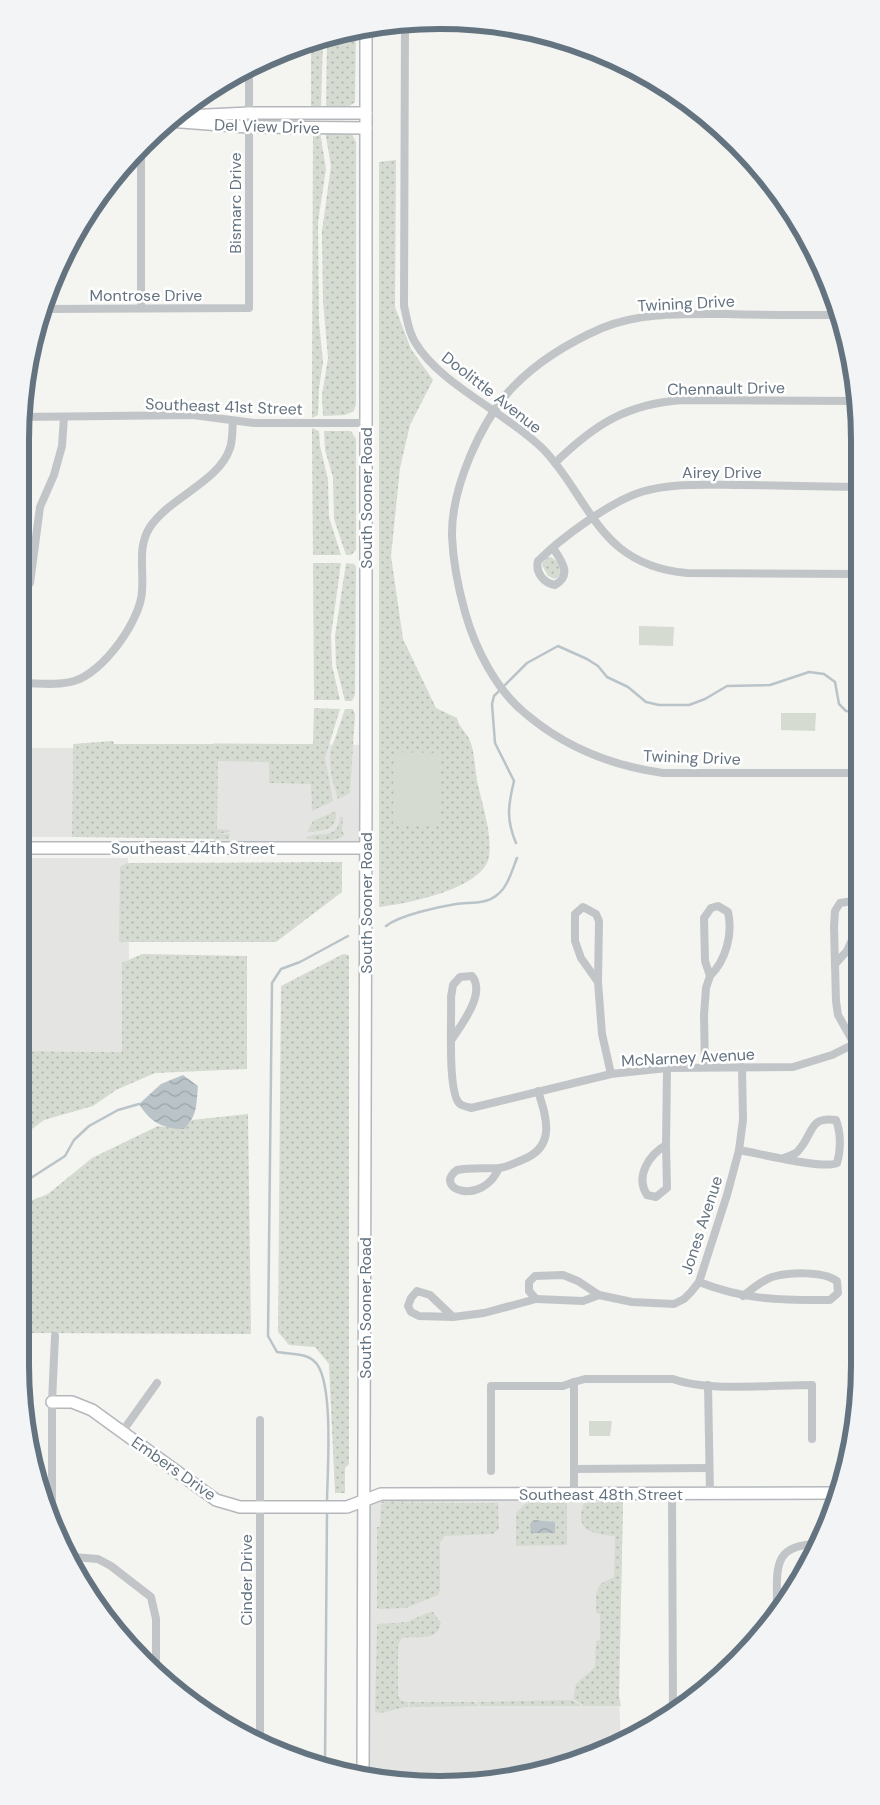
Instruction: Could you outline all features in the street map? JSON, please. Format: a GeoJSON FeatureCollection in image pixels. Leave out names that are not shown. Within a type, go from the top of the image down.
{"type":"FeatureCollection","features":[{"type":"Feature","properties":{"kind":"main road","name":"South Sooner Road"},"geometry":{"type":"LineString","coordinates":[[363,1769],[366,36]]}},
{"type":"Feature","properties":{"kind":"main road","name":"Del View Drive"},"geometry":{"type":"LineString","coordinates":[[187,116],[249,113],[366,113]]}},
{"type":"Feature","properties":{"kind":"main road","name":"Del View Drive"},"geometry":{"type":"LineString","coordinates":[[180,122],[248,127],[366,128]]}},
{"type":"Feature","properties":{"kind":"main road","name":"Southeast 44th Street"},"geometry":{"type":"LineString","coordinates":[[29,848],[366,848]]}},
{"type":"Feature","properties":{"kind":"main road","name":"Embers Drive"},"geometry":{"type":"LineString","coordinates":[[52,1402],[72,1402],[83,1405],[216,1500],[240,1507],[347,1507],[364,1501]]}},
{"type":"Feature","properties":{"kind":"main road","name":"Southeast 48th Street"},"geometry":{"type":"LineString","coordinates":[[364,1501],[380,1494],[830,1493]]}},
{"type":"Feature","properties":{"kind":"street","name":"Doolittle Avenue"},"geometry":{"type":"LineString","coordinates":[[406,31],[403,274],[408,324],[414,342],[428,360],[444,375],[522,431],[555,463],[594,518],[619,548],[639,560],[662,569],[687,573],[851,574]]}},
{"type":"Feature","properties":{"kind":"street","name":"Bismarc Drive"},"geometry":{"type":"LineString","coordinates":[[248,76],[248,308]]}},
{"type":"Feature","properties":{"kind":"street"},"geometry":{"type":"LineString","coordinates":[[141,158],[142,308]]}},
{"type":"Feature","properties":{"kind":"street","name":"Montrose Drive"},"geometry":{"type":"LineString","coordinates":[[51,308],[248,308]]}},
{"type":"Feature","properties":{"kind":"street","name":"Twining Drive"},"geometry":{"type":"LineString","coordinates":[[831,315],[679,314],[649,316],[604,327],[556,352],[513,387],[473,449],[464,474],[452,534],[458,589],[470,632],[500,684],[511,698],[525,714],[561,739],[603,759],[636,769],[678,774],[851,773]]}},
{"type":"Feature","properties":{"kind":"street","name":"Chennault Drive"},"geometry":{"type":"LineString","coordinates":[[555,463],[578,440],[599,425],[618,415],[658,403],[682,400],[849,401]]}},
{"type":"Feature","properties":{"kind":"street","name":"Southeast 41st Street"},"geometry":{"type":"LineString","coordinates":[[30,417],[192,415],[211,416],[254,424],[366,423]]}},
{"type":"Feature","properties":{"kind":"street"},"geometry":{"type":"LineString","coordinates":[[29,584],[40,507],[62,446],[64,417]]}},
{"type":"Feature","properties":{"kind":"street"},"geometry":{"type":"LineString","coordinates":[[29,683],[48,684],[74,681],[89,674],[134,622],[140,608],[143,543],[149,529],[162,512],[214,472],[224,461],[230,447],[233,421]]}},
{"type":"Feature","properties":{"kind":"street","name":"Airey Drive"},"geometry":{"type":"LineString","coordinates":[[553,548],[594,518],[626,498],[664,487],[694,485],[851,487]]}},
{"type":"Feature","properties":{"kind":"street"},"geometry":{"type":"LineString","coordinates":[[553,548],[562,561],[565,572],[562,581],[555,585],[546,582],[537,566],[538,561],[553,548]]}},
{"type":"Feature","properties":{"kind":"street"},"geometry":{"type":"LineString","coordinates":[[851,901],[840,903],[836,910],[834,982],[838,1015],[851,1034]]}},
{"type":"Feature","properties":{"kind":"street"},"geometry":{"type":"LineString","coordinates":[[705,1067],[704,1015],[706,988],[710,976],[723,958],[728,943],[728,912],[718,906],[711,908],[704,918],[705,962],[710,976]]}},
{"type":"Feature","properties":{"kind":"street"},"geometry":{"type":"LineString","coordinates":[[598,982],[581,958],[575,942],[573,920],[575,914],[583,907],[596,914],[599,921],[598,982],[602,1034],[611,1074]]}},
{"type":"Feature","properties":{"kind":"street"},"geometry":{"type":"LineString","coordinates":[[835,964],[847,951],[851,942]]}},
{"type":"Feature","properties":{"kind":"street"},"geometry":{"type":"LineString","coordinates":[[472,976],[476,980],[477,992],[452,1039],[451,997],[453,985],[460,977],[472,976]]}},
{"type":"Feature","properties":{"kind":"street","name":"McNarney Avenue"},"geometry":{"type":"LineString","coordinates":[[452,1039],[451,1080],[454,1094],[460,1104],[471,1108],[611,1074],[667,1068],[793,1067],[832,1055],[851,1046]]}},
{"type":"Feature","properties":{"kind":"street","name":"Jones Avenue"},"geometry":{"type":"LineString","coordinates":[[536,1299],[529,1291],[528,1282],[535,1276],[563,1275],[599,1295],[632,1302],[674,1304],[684,1299],[699,1282],[727,1195],[739,1150],[743,1120],[742,1067]]}},
{"type":"Feature","properties":{"kind":"street"},"geometry":{"type":"LineString","coordinates":[[666,1145],[654,1152],[647,1164],[643,1180],[644,1189],[648,1196],[656,1197],[667,1188],[667,1068]]}},
{"type":"Feature","properties":{"kind":"street"},"geometry":{"type":"LineString","coordinates":[[499,1168],[494,1178],[473,1191],[460,1192],[456,1190],[452,1182],[454,1172],[457,1170],[467,1168],[499,1168],[528,1158],[539,1151],[547,1134],[547,1120],[538,1091]]}},
{"type":"Feature","properties":{"kind":"street"},"geometry":{"type":"LineString","coordinates":[[739,1150],[784,1158],[831,1166],[837,1164],[839,1156],[839,1129],[836,1120],[824,1118],[817,1120],[797,1153],[784,1158]]}},
{"type":"Feature","properties":{"kind":"street"},"geometry":{"type":"LineString","coordinates":[[699,1282],[743,1296],[757,1299],[830,1300],[838,1293],[837,1281],[828,1275],[818,1274],[772,1277],[743,1296]]}},
{"type":"Feature","properties":{"kind":"street"},"geometry":{"type":"LineString","coordinates":[[453,1317],[430,1294],[417,1291],[411,1298],[408,1306],[412,1312],[419,1316],[453,1317],[484,1313],[536,1299],[583,1301],[599,1295]]}},
{"type":"Feature","properties":{"kind":"street"},"geometry":{"type":"LineString","coordinates":[[52,1500],[54,1336]]}},
{"type":"Feature","properties":{"kind":"street"},"geometry":{"type":"LineString","coordinates":[[491,1471],[491,1386],[563,1386],[585,1379],[673,1379],[687,1384],[708,1385],[812,1385],[812,1439]]}},
{"type":"Feature","properties":{"kind":"street"},"geometry":{"type":"LineString","coordinates":[[574,1382],[574,1494]]}},
{"type":"Feature","properties":{"kind":"street"},"geometry":{"type":"LineString","coordinates":[[122,1432],[157,1383]]}},
{"type":"Feature","properties":{"kind":"street"},"geometry":{"type":"LineString","coordinates":[[708,1385],[710,1493]]}},
{"type":"Feature","properties":{"kind":"street","name":"Cinder Drive"},"geometry":{"type":"LineString","coordinates":[[260,1420],[260,1735]]}},
{"type":"Feature","properties":{"kind":"street"},"geometry":{"type":"LineString","coordinates":[[574,1469],[709,1468]]}},
{"type":"Feature","properties":{"kind":"street"},"geometry":{"type":"LineString","coordinates":[[672,1493],[673,1703]]}},
{"type":"Feature","properties":{"kind":"street"},"geometry":{"type":"LineString","coordinates":[[777,1600],[778,1563],[790,1548],[810,1544]]}},
{"type":"Feature","properties":{"kind":"street"},"geometry":{"type":"LineString","coordinates":[[77,1557],[98,1559],[111,1566],[151,1598],[156,1619],[156,1662]]}},
{"type":"Feature","properties":{"kind":"shaded area"},"geometry":{"type":"Polygon","coordinates":[[[356,38],[355,102],[347,108],[326,108],[327,45],[356,38]]]}},
{"type":"Feature","properties":{"kind":"shaded area"},"geometry":{"type":"Polygon","coordinates":[[[323,46],[321,107],[311,107],[311,50],[323,46]]]}},
{"type":"Feature","properties":{"kind":"shaded area"},"geometry":{"type":"Polygon","coordinates":[[[313,131],[320,132],[326,169],[318,222],[319,322],[323,362],[319,388],[318,415],[312,418],[313,131]]]}},
{"type":"Feature","properties":{"kind":"shaded area"},"geometry":{"type":"Polygon","coordinates":[[[325,131],[351,132],[356,142],[356,404],[354,411],[345,415],[323,416],[322,395],[328,358],[323,301],[322,231],[331,166],[325,131]]]}},
{"type":"Feature","properties":{"kind":"shaded area"},"geometry":{"type":"Polygon","coordinates":[[[396,160],[395,307],[411,349],[433,380],[410,425],[400,468],[391,556],[403,639],[436,708],[457,718],[472,745],[490,849],[484,868],[473,878],[459,886],[424,898],[379,907],[379,162],[396,160]]]}},
{"type":"Feature","properties":{"kind":"shaded area"},"geometry":{"type":"Polygon","coordinates":[[[312,428],[319,431],[320,446],[328,480],[329,517],[341,555],[313,555],[312,428]]]}},
{"type":"Feature","properties":{"kind":"shaded area"},"geometry":{"type":"Polygon","coordinates":[[[324,431],[351,431],[356,439],[356,550],[351,555],[346,555],[334,519],[333,477],[325,450],[324,431]]]}},
{"type":"Feature","properties":{"kind":"shaded area"},"geometry":{"type":"Polygon","coordinates":[[[551,557],[558,562],[562,573],[555,579],[548,576],[542,565],[546,558],[551,557]]]}},
{"type":"Feature","properties":{"kind":"shaded area"},"geometry":{"type":"Polygon","coordinates":[[[313,563],[341,563],[331,635],[332,665],[340,700],[314,700],[313,563]]]}},
{"type":"Feature","properties":{"kind":"shaded area"},"geometry":{"type":"Polygon","coordinates":[[[346,563],[354,564],[356,567],[355,695],[352,701],[345,701],[336,665],[335,636],[346,563]]]}},
{"type":"Feature","properties":{"kind":"shaded area"},"geometry":{"type":"Polygon","coordinates":[[[639,626],[674,627],[673,646],[639,645],[639,626]]]}},
{"type":"Feature","properties":{"kind":"shaded area"},"geometry":{"type":"Polygon","coordinates":[[[314,708],[340,709],[325,758],[333,801],[312,811],[311,784],[269,783],[269,762],[218,761],[217,829],[230,830],[230,832],[217,834],[230,834],[228,839],[72,837],[73,744],[113,741],[114,744],[313,744],[314,708]]]}},
{"type":"Feature","properties":{"kind":"shaded area"},"geometry":{"type":"Polygon","coordinates":[[[345,709],[353,709],[355,715],[350,793],[338,799],[331,775],[330,753],[345,709]]]}},
{"type":"Feature","properties":{"kind":"shaded area"},"geometry":{"type":"Polygon","coordinates":[[[781,713],[816,713],[815,731],[781,730],[781,713]]]}},
{"type":"Feature","properties":{"kind":"shaded area"},"geometry":{"type":"Polygon","coordinates":[[[213,743],[366,745],[366,848],[214,848],[213,743]]]}},
{"type":"Feature","properties":{"kind":"shaded area"},"geometry":{"type":"Polygon","coordinates":[[[29,748],[73,748],[72,837],[29,837],[29,748]]]}},
{"type":"Feature","properties":{"kind":"shaded area"},"geometry":{"type":"Polygon","coordinates":[[[394,752],[440,753],[439,826],[393,825],[394,752]]]}},
{"type":"Feature","properties":{"kind":"shaded area"},"geometry":{"type":"Polygon","coordinates":[[[336,811],[334,823],[328,829],[307,832],[313,821],[336,811]]]}},
{"type":"Feature","properties":{"kind":"shaded area"},"geometry":{"type":"Polygon","coordinates":[[[340,817],[343,817],[342,831],[345,835],[337,839],[327,840],[307,838],[331,833],[338,825],[340,817]]]}},
{"type":"Feature","properties":{"kind":"shaded area"},"geometry":{"type":"Polygon","coordinates":[[[29,858],[128,858],[130,1052],[29,1051],[29,858]]]}},
{"type":"Feature","properties":{"kind":"shaded area"},"geometry":{"type":"Polygon","coordinates":[[[342,862],[342,892],[276,942],[119,942],[120,867],[127,863],[342,862]]]}},
{"type":"Feature","properties":{"kind":"shaded area"},"geometry":{"type":"Polygon","coordinates":[[[142,954],[247,956],[247,1069],[155,1073],[116,1090],[93,1106],[44,1120],[29,1131],[29,1051],[122,1052],[122,963],[142,954]]]}},
{"type":"Feature","properties":{"kind":"shaded area"},"geometry":{"type":"Polygon","coordinates":[[[343,954],[349,955],[349,1464],[345,1468],[345,1493],[335,1493],[329,1364],[315,1347],[289,1345],[278,1332],[281,986],[343,954]]]}},
{"type":"Feature","properties":{"kind":"shaded area"},"geometry":{"type":"Polygon","coordinates":[[[248,1114],[251,1334],[29,1333],[29,1201],[48,1194],[92,1158],[158,1126],[184,1129],[192,1120],[248,1114]]]}},
{"type":"Feature","properties":{"kind":"shaded area"},"geometry":{"type":"Polygon","coordinates":[[[589,1421],[612,1421],[610,1436],[589,1436],[589,1421]]]}},
{"type":"Feature","properties":{"kind":"shaded area"},"geometry":{"type":"Polygon","coordinates":[[[623,1493],[619,1696],[621,1735],[597,1745],[546,1762],[494,1773],[440,1776],[386,1773],[363,1769],[364,1501],[381,1494],[623,1493]]]}},
{"type":"Feature","properties":{"kind":"shaded area"},"geometry":{"type":"Polygon","coordinates":[[[492,1499],[496,1501],[381,1503],[383,1500],[492,1499]]]}},
{"type":"Feature","properties":{"kind":"shaded area"},"geometry":{"type":"Polygon","coordinates":[[[623,1502],[619,1696],[621,1706],[584,1706],[573,1699],[576,1684],[595,1667],[596,1641],[600,1640],[600,1614],[596,1613],[596,1594],[600,1584],[614,1577],[615,1536],[587,1530],[583,1526],[581,1513],[584,1503],[623,1502]]]}},
{"type":"Feature","properties":{"kind":"shaded area"},"geometry":{"type":"Polygon","coordinates":[[[384,1503],[498,1503],[499,1529],[493,1534],[445,1536],[440,1543],[440,1591],[438,1595],[406,1608],[380,1609],[377,1608],[377,1527],[380,1527],[381,1505],[384,1503]]]}},
{"type":"Feature","properties":{"kind":"shaded area"},"geometry":{"type":"Polygon","coordinates":[[[567,1503],[567,1545],[516,1546],[516,1513],[525,1504],[567,1503]]]}},
{"type":"Feature","properties":{"kind":"shaded area"},"geometry":{"type":"Polygon","coordinates":[[[433,1612],[441,1623],[435,1633],[426,1637],[402,1638],[398,1645],[398,1696],[402,1701],[408,1702],[408,1707],[379,1713],[375,1712],[377,1624],[407,1622],[433,1612]]]}},
{"type":"Feature","properties":{"kind":"shaded area"},"geometry":{"type":"Polygon","coordinates":[[[572,1700],[582,1706],[481,1706],[477,1702],[572,1700]]]}},
{"type":"Feature","properties":{"kind":"shaded area"},"geometry":{"type":"Polygon","coordinates":[[[409,1702],[474,1702],[479,1706],[409,1707],[409,1702]]]}},
{"type":"Feature","properties":{"kind":"water"},"geometry":{"type":"Polygon","coordinates":[[[183,1075],[198,1086],[194,1114],[184,1129],[163,1126],[148,1116],[139,1104],[161,1084],[183,1075]]]}},
{"type":"Feature","properties":{"kind":"water"},"geometry":{"type":"Polygon","coordinates":[[[534,1520],[555,1522],[555,1533],[531,1533],[530,1524],[534,1520]]]}},
{"type":"Feature","properties":{"kind":"waterway"},"geometry":{"type":"LineString","coordinates":[[516,843],[509,819],[510,798],[514,781],[495,743],[492,704],[494,696],[527,663],[558,646],[587,659],[598,666],[607,677],[628,687],[646,702],[659,705],[689,705],[705,699],[727,686],[770,685],[809,672],[824,674],[835,682],[839,704],[846,711],[851,711]]}},
{"type":"Feature","properties":{"kind":"waterway"},"geometry":{"type":"LineString","coordinates":[[386,926],[400,918],[420,912],[456,904],[482,902],[492,898],[504,888],[517,858]]}},
{"type":"Feature","properties":{"kind":"waterway"},"geometry":{"type":"LineString","coordinates":[[327,1503],[328,1428],[325,1386],[321,1371],[311,1358],[297,1354],[277,1352],[268,1336],[272,983],[281,969],[300,962],[348,936]]}},
{"type":"Feature","properties":{"kind":"waterway"},"geometry":{"type":"LineString","coordinates":[[29,1179],[65,1156],[74,1140],[89,1126],[118,1110],[139,1104]]}},
{"type":"Feature","properties":{"kind":"waterway"},"geometry":{"type":"LineString","coordinates":[[325,1759],[327,1511]]}}]}
